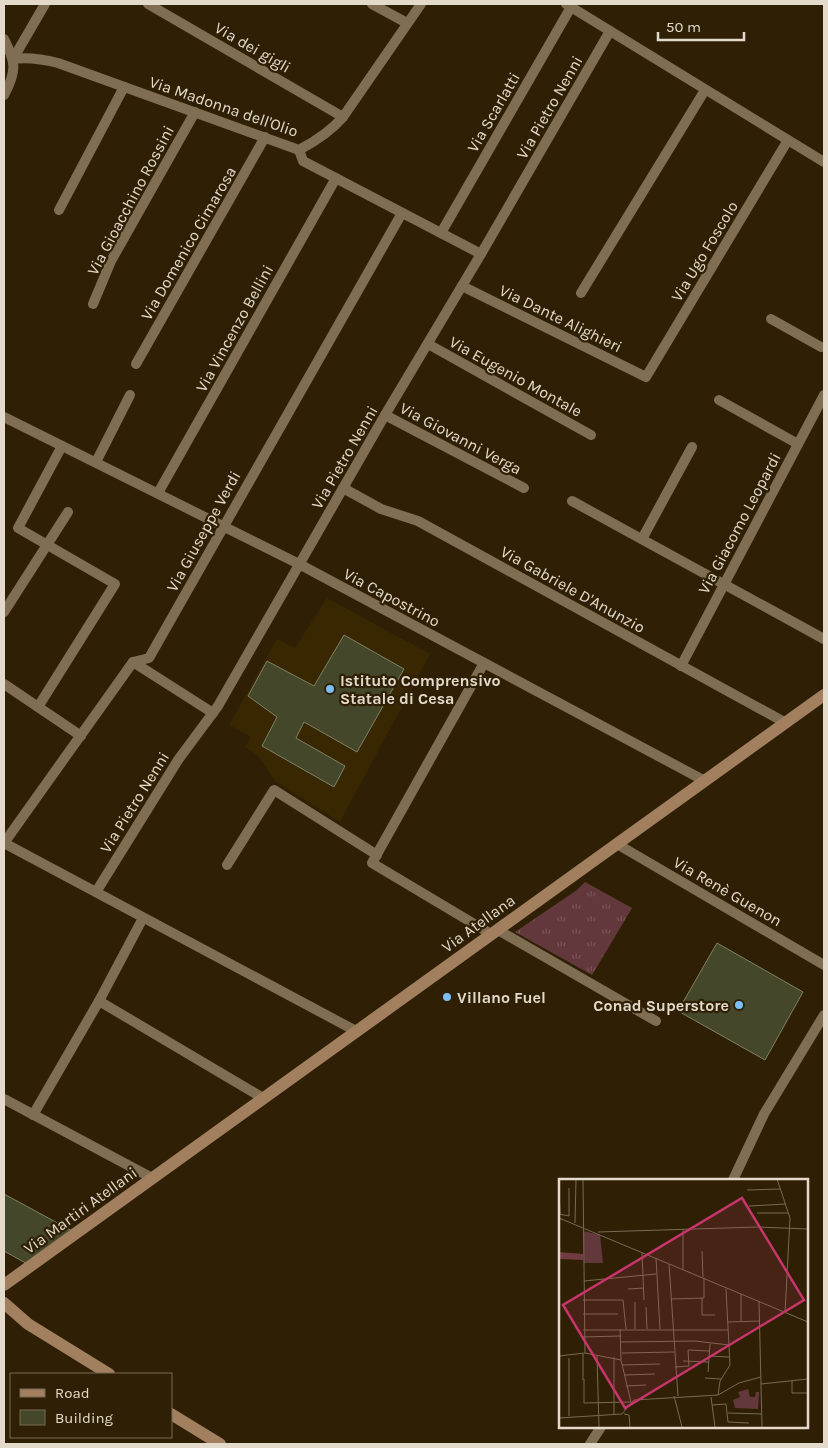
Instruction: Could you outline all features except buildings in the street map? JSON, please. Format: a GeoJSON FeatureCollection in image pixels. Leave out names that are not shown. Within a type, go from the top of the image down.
{"type":"FeatureCollection","features":[{"type":"Feature","properties":{"kind":"main road","name":"Via Atellana"},"geometry":{"type":"LineString","coordinates":[[152,1178],[824,695]]}},
{"type":"Feature","properties":{"kind":"main road","name":"Via Martiri Atellani"},"geometry":{"type":"LineString","coordinates":[[4,1285],[152,1178]]}},
{"type":"Feature","properties":{"kind":"main road"},"geometry":{"type":"LineString","coordinates":[[4,1303],[28,1324],[106,1373]]}},
{"type":"Feature","properties":{"kind":"main road"},"geometry":{"type":"LineString","coordinates":[[172,1415],[220,1444]]}},
{"type":"Feature","properties":{"kind":"street"},"geometry":{"type":"LineString","coordinates":[[13,59],[45,4]]}},
{"type":"Feature","properties":{"kind":"street","name":"Via dei gigli"},"geometry":{"type":"LineString","coordinates":[[148,4],[343,117]]}},
{"type":"Feature","properties":{"kind":"street"},"geometry":{"type":"LineString","coordinates":[[372,4],[406,23]]}},
{"type":"Feature","properties":{"kind":"street","name":"Via Madonna dell'Olio"},"geometry":{"type":"LineString","coordinates":[[13,59],[40,58],[299,150],[334,128],[421,4]]}},
{"type":"Feature","properties":{"kind":"street"},"geometry":{"type":"LineString","coordinates":[[569,5],[824,162]]}},
{"type":"Feature","properties":{"kind":"street","name":"Via Scarlatti"},"geometry":{"type":"LineString","coordinates":[[441,233],[569,5]]}},
{"type":"Feature","properties":{"kind":"street","name":"Via Pietro Nenni"},"geometry":{"type":"LineString","coordinates":[[96,892],[178,760],[213,714],[610,31]]}},
{"type":"Feature","properties":{"kind":"street"},"geometry":{"type":"LineString","coordinates":[[4,38],[13,59],[14,71],[4,95]]}},
{"type":"Feature","properties":{"kind":"street"},"geometry":{"type":"LineString","coordinates":[[59,210],[124,87]]}},
{"type":"Feature","properties":{"kind":"street"},"geometry":{"type":"LineString","coordinates":[[581,293],[705,90]]}},
{"type":"Feature","properties":{"kind":"street","name":"Via Gioacchino Rossini"},"geometry":{"type":"LineString","coordinates":[[93,304],[111,262],[195,112]]}},
{"type":"Feature","properties":{"kind":"street","name":"Via Domenico Cimarosa"},"geometry":{"type":"LineString","coordinates":[[136,364],[265,137]]}},
{"type":"Feature","properties":{"kind":"street","name":"Via Ugo Foscolo"},"geometry":{"type":"LineString","coordinates":[[646,377],[788,140]]}},
{"type":"Feature","properties":{"kind":"street"},"geometry":{"type":"LineString","coordinates":[[299,150],[303,161],[482,254]]}},
{"type":"Feature","properties":{"kind":"street","name":"Via Vincenzo Bellini"},"geometry":{"type":"LineString","coordinates":[[158,493],[336,178]]}},
{"type":"Feature","properties":{"kind":"street","name":"Via Giuseppe Verdi"},"geometry":{"type":"LineString","coordinates":[[4,843],[133,662],[149,658],[402,213]]}},
{"type":"Feature","properties":{"kind":"street","name":"Via Dante Alighieri"},"geometry":{"type":"LineString","coordinates":[[462,286],[646,377]]}},
{"type":"Feature","properties":{"kind":"street"},"geometry":{"type":"LineString","coordinates":[[771,319],[823,346]]}},
{"type":"Feature","properties":{"kind":"street","name":"Via Eugenio Montale"},"geometry":{"type":"LineString","coordinates":[[428,344],[591,435]]}},
{"type":"Feature","properties":{"kind":"street","name":"Via Giacomo Leopardi"},"geometry":{"type":"LineString","coordinates":[[681,666],[824,394]]}},
{"type":"Feature","properties":{"kind":"street"},"geometry":{"type":"LineString","coordinates":[[96,462],[130,395]]}},
{"type":"Feature","properties":{"kind":"street"},"geometry":{"type":"LineString","coordinates":[[719,400],[798,444]]}},
{"type":"Feature","properties":{"kind":"street","name":"Via Giovanni Verga"},"geometry":{"type":"LineString","coordinates":[[386,415],[524,488]]}},
{"type":"Feature","properties":{"kind":"street","name":"Via Capostrino"},"geometry":{"type":"LineString","coordinates":[[4,419],[96,462],[299,564],[705,781]]}},
{"type":"Feature","properties":{"kind":"street"},"geometry":{"type":"LineString","coordinates":[[38,707],[115,584],[18,528],[62,446]]}},
{"type":"Feature","properties":{"kind":"street"},"geometry":{"type":"LineString","coordinates":[[642,539],[692,447]]}},
{"type":"Feature","properties":{"kind":"street","name":"Via Gabriele D'Anunzio"},"geometry":{"type":"LineString","coordinates":[[343,488],[381,509],[418,521],[786,723]]}},
{"type":"Feature","properties":{"kind":"street"},"geometry":{"type":"LineString","coordinates":[[572,501],[824,639]]}},
{"type":"Feature","properties":{"kind":"street"},"geometry":{"type":"LineString","coordinates":[[4,612],[68,512]]}},
{"type":"Feature","properties":{"kind":"street"},"geometry":{"type":"LineString","coordinates":[[133,662],[213,714]]}},
{"type":"Feature","properties":{"kind":"street"},"geometry":{"type":"LineString","coordinates":[[484,663],[372,863],[656,1021]]}},
{"type":"Feature","properties":{"kind":"street"},"geometry":{"type":"LineString","coordinates":[[5,688],[38,707],[81,736]]}},
{"type":"Feature","properties":{"kind":"street"},"geometry":{"type":"LineString","coordinates":[[228,864],[274,790],[377,855]]}},
{"type":"Feature","properties":{"kind":"street"},"geometry":{"type":"LineString","coordinates":[[4,843],[356,1032]]}},
{"type":"Feature","properties":{"kind":"street","name":"Via Renè Guenon"},"geometry":{"type":"LineString","coordinates":[[617,844],[824,965]]}},
{"type":"Feature","properties":{"kind":"street"},"geometry":{"type":"LineString","coordinates":[[33,1115],[99,1000],[143,918]]}},
{"type":"Feature","properties":{"kind":"street"},"geometry":{"type":"LineString","coordinates":[[99,1000],[263,1098]]}},
{"type":"Feature","properties":{"kind":"street"},"geometry":{"type":"LineString","coordinates":[[733,1179],[764,1114],[824,1015]]}},
{"type":"Feature","properties":{"kind":"street"},"geometry":{"type":"LineString","coordinates":[[4,1099],[152,1178]]}},
{"type":"Feature","properties":{"kind":"street"},"geometry":{"type":"LineString","coordinates":[[590,1444],[600,1428]]}},
{"type":"Feature","properties":{"kind":"shaded area","name":"Istituto Comprensivo Statale di Cesa"},"geometry":{"type":"Polygon","coordinates":[[[327,598],[430,654],[340,822],[276,782],[258,756],[245,747],[251,737],[229,725],[277,639],[295,648],[327,598]]]}},
{"type":"Feature","properties":{"kind":"green space"},"geometry":{"type":"Polygon","coordinates":[[[585,882],[632,908],[592,975],[515,932],[577,890],[585,882]]]}},
{"type":"Feature","properties":{"kind":"place","name":"Istituto Comprensivo Statale di Cesa"},"geometry":{"type":"Point","coordinates":[330,689]}},
{"type":"Feature","properties":{"kind":"place","name":"Villano Fuel"},"geometry":{"type":"Point","coordinates":[447,997]}},
{"type":"Feature","properties":{"kind":"place","name":"Conad Superstore"},"geometry":{"type":"Point","coordinates":[739,1005]}}]}
